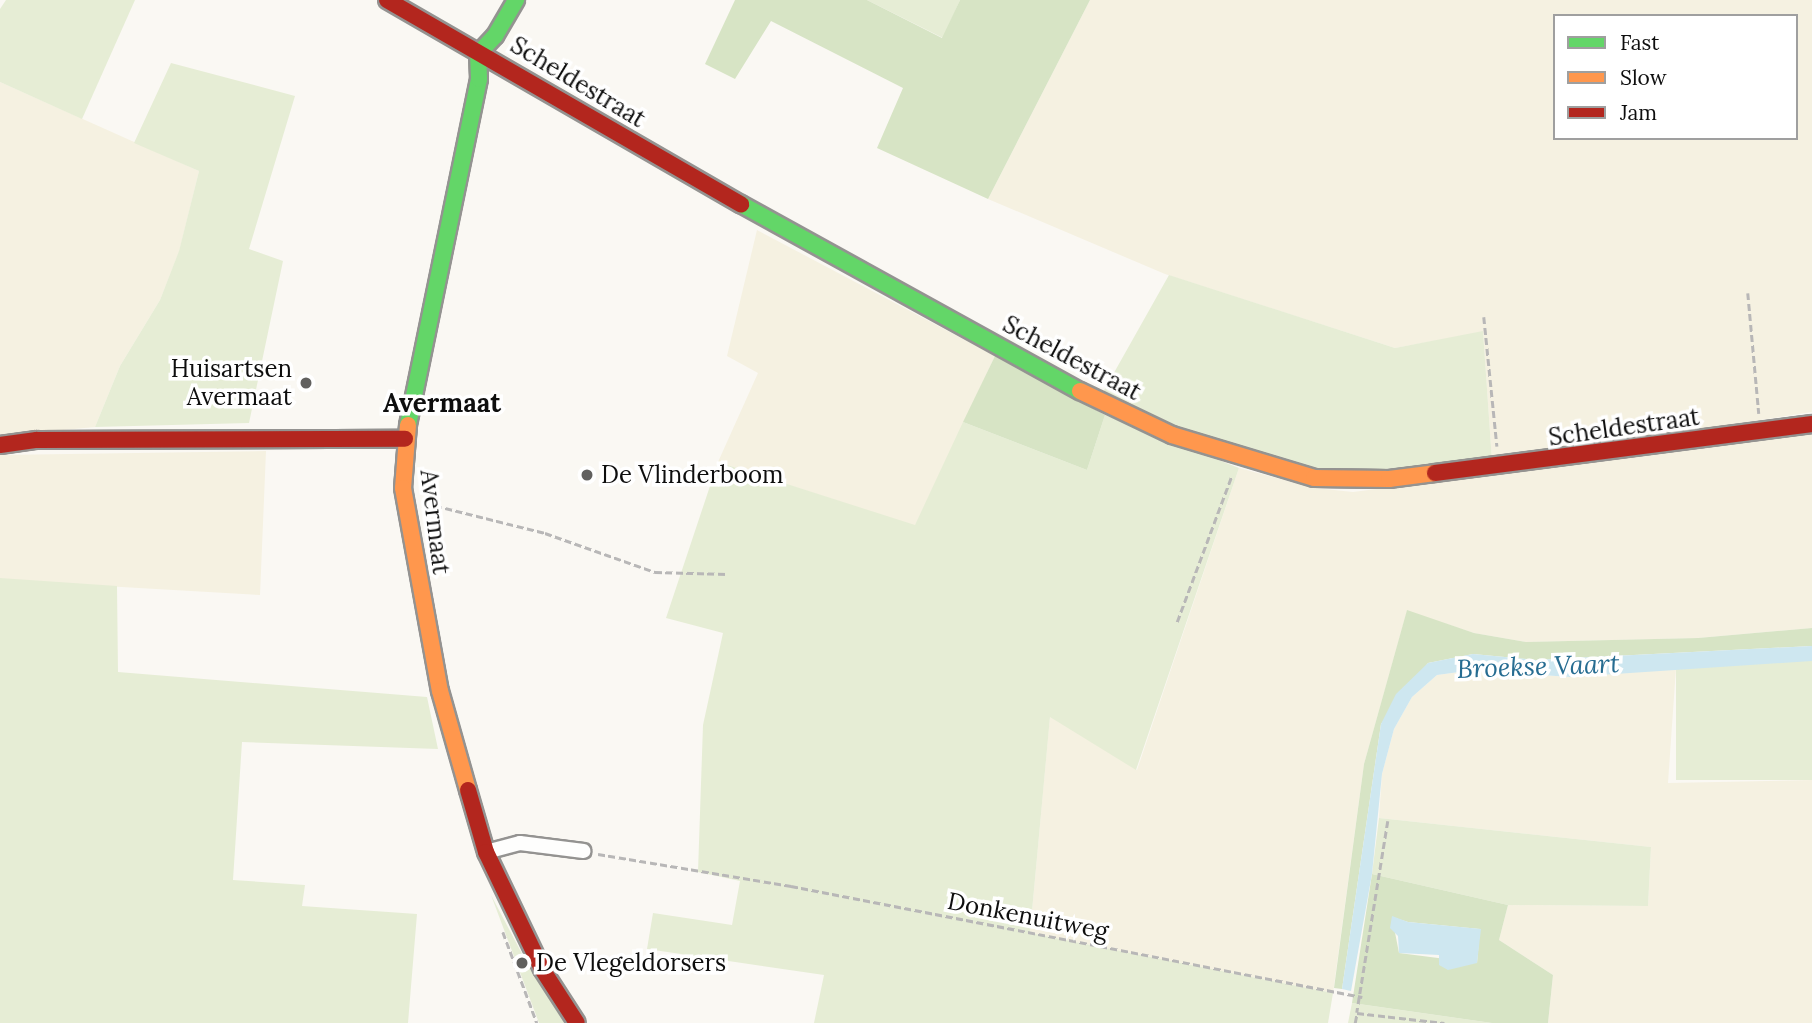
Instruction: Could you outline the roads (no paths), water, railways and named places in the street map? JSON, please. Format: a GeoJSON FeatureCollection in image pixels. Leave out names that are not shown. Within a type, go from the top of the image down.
{"type":"FeatureCollection","features":[{"type":"Feature","properties":{"kind":"street","name":"Scheldestraat"},"geometry":{"type":"LineString","coordinates":[[387,0],[458,37],[478,54],[491,57],[782,228],[1101,402],[1172,435],[1238,457],[1314,478],[1350,481],[1499,467],[1812,424]]}},
{"type":"Feature","properties":{"kind":"street"},"geometry":{"type":"LineString","coordinates":[[478,54],[495,36],[516,0]]}},
{"type":"Feature","properties":{"kind":"street","name":"Avermaat"},"geometry":{"type":"LineString","coordinates":[[478,54],[479,79],[405,439],[405,498],[440,691],[486,852],[542,969],[577,1023]]}},
{"type":"Feature","properties":{"kind":"street"},"geometry":{"type":"LineString","coordinates":[[0,446],[37,440],[405,439]]}},
{"type":"Feature","properties":{"kind":"street"},"geometry":{"type":"LineString","coordinates":[[486,852],[520,843],[583,851]]}},
{"type":"Feature","properties":{"kind":"water","name":"Broekse Vaart"},"geometry":{"type":"Polygon","coordinates":[[[1812,646],[1812,661],[1570,677],[1474,670],[1437,675],[1412,697],[1394,729],[1382,774],[1372,874],[1351,991],[1342,989],[1381,724],[1396,694],[1428,663],[1473,654],[1536,660],[1812,646]]]}},
{"type":"Feature","properties":{"kind":"water"},"geometry":{"type":"Polygon","coordinates":[[[1392,916],[1408,922],[1481,929],[1477,963],[1448,970],[1439,965],[1439,955],[1399,953],[1398,936],[1390,928],[1392,916]]]}},
{"type":"Feature","properties":{"kind":"place","name":"Huisartsen Avermaat"},"geometry":{"type":"Point","coordinates":[306,383]}},
{"type":"Feature","properties":{"kind":"place","name":"De Vlinderboom"},"geometry":{"type":"Point","coordinates":[587,475]}},
{"type":"Feature","properties":{"kind":"place","name":"De Vlegeldorsers"},"geometry":{"type":"Point","coordinates":[522,963]}},
{"type":"Feature","properties":{"kind":"district","name":"Avermaat"},"geometry":{"type":"Point","coordinates":[442,403]}}]}
